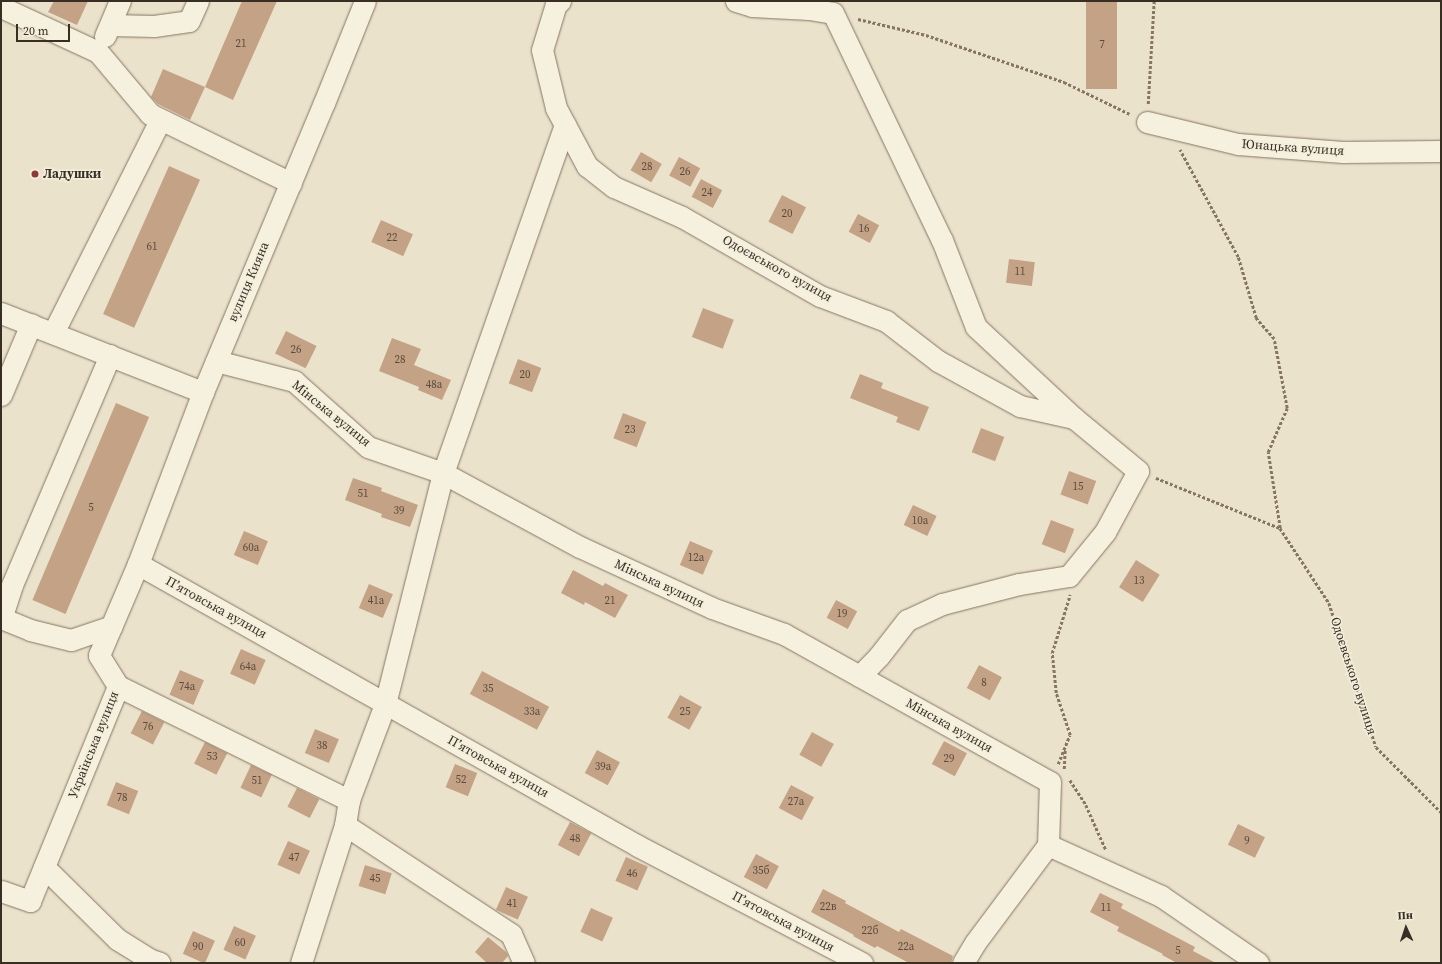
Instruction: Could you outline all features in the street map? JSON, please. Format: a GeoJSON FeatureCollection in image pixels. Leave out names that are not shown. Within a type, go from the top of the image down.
{"type":"FeatureCollection","features":[{"type":"Feature","properties":{"kind":"street"},"geometry":{"type":"LineString","coordinates":[[98,52],[120,1]]}},
{"type":"Feature","properties":{"kind":"street"},"geometry":{"type":"LineString","coordinates":[[110,25],[154,26],[189,21],[198,1]]}},
{"type":"Feature","properties":{"kind":"street","name":"вулиця Кияна"},"geometry":{"type":"LineString","coordinates":[[138,564],[203,392],[291,183],[365,1]]}},
{"type":"Feature","properties":{"kind":"street","name":"Одоєвського вулиця"},"geometry":{"type":"LineString","coordinates":[[560,1],[556,4],[542,50],[556,108],[587,166],[614,187],[682,217],[820,296],[886,321],[938,361],[1020,406],[1074,418],[1138,471]]}},
{"type":"Feature","properties":{"kind":"street"},"geometry":{"type":"LineString","coordinates":[[736,1],[752,6],[808,9],[833,13],[942,240],[976,327],[1074,418]]}},
{"type":"Feature","properties":{"kind":"street"},"geometry":{"type":"LineString","coordinates":[[1,7],[98,52],[105,58],[142,106],[150,114],[291,183]]}},
{"type":"Feature","properties":{"kind":"street"},"geometry":{"type":"LineString","coordinates":[[54,333],[160,120]]}},
{"type":"Feature","properties":{"kind":"street","name":"Юнацька вулиця"},"geometry":{"type":"LineString","coordinates":[[1147,122],[1238,144],[1344,152],[1441,151]]}},
{"type":"Feature","properties":{"kind":"street"},"geometry":{"type":"LineString","coordinates":[[300,963],[345,825],[349,800],[385,704],[443,473],[565,125]]}},
{"type":"Feature","properties":{"kind":"street"},"geometry":{"type":"LineString","coordinates":[[1,313],[203,392]]}},
{"type":"Feature","properties":{"kind":"street"},"geometry":{"type":"LineString","coordinates":[[1,395],[30,324]]}},
{"type":"Feature","properties":{"kind":"street"},"geometry":{"type":"LineString","coordinates":[[110,356],[12,585],[1,619],[30,630],[71,640],[112,626]]}},
{"type":"Feature","properties":{"kind":"street","name":"Мінська вулиця"},"geometry":{"type":"LineString","coordinates":[[216,361],[294,381],[368,447],[443,473],[580,547],[712,608],[784,634],[860,676],[1060,777]]}},
{"type":"Feature","properties":{"kind":"street"},"geometry":{"type":"LineString","coordinates":[[860,676],[879,656],[907,620],[942,604],[1019,584],[1069,576],[1105,532],[1138,471]]}},
{"type":"Feature","properties":{"kind":"street","name":"Українська вулиця"},"geometry":{"type":"LineString","coordinates":[[1,891],[30,901],[118,686],[99,655],[138,564]]}},
{"type":"Feature","properties":{"kind":"street","name":"П’ятовська вулиця"},"geometry":{"type":"LineString","coordinates":[[138,564],[638,846],[862,963]]}},
{"type":"Feature","properties":{"kind":"street"},"geometry":{"type":"LineString","coordinates":[[118,686],[349,800]]}},
{"type":"Feature","properties":{"kind":"street"},"geometry":{"type":"LineString","coordinates":[[963,963],[975,943],[1048,845],[1060,777]]}},
{"type":"Feature","properties":{"kind":"street"},"geometry":{"type":"LineString","coordinates":[[345,825],[512,934],[524,963]]}},
{"type":"Feature","properties":{"kind":"street"},"geometry":{"type":"LineString","coordinates":[[1048,845],[1161,896],[1258,963]]}},
{"type":"Feature","properties":{"kind":"street"},"geometry":{"type":"LineString","coordinates":[[44,867],[117,939],[151,960],[160,963]]}},
{"type":"Feature","properties":{"kind":"path"},"geometry":{"type":"LineString","coordinates":[[833,13],[926,35],[1064,82],[1147,122],[1154,1]]}},
{"type":"Feature","properties":{"kind":"path"},"geometry":{"type":"LineString","coordinates":[[1177,146],[1185,157],[1238,257],[1256,318],[1274,339],[1287,408],[1268,452],[1280,528]]}},
{"type":"Feature","properties":{"kind":"path"},"geometry":{"type":"LineString","coordinates":[[1138,471],[1280,528]]}},
{"type":"Feature","properties":{"kind":"path","name":"Одоєвського вулиця"},"geometry":{"type":"LineString","coordinates":[[1280,528],[1329,603],[1376,747],[1441,812]]}},
{"type":"Feature","properties":{"kind":"path"},"geometry":{"type":"LineString","coordinates":[[1060,777],[1065,747],[1070,735],[1056,693],[1052,653],[1068,604],[1075,569]]}},
{"type":"Feature","properties":{"kind":"path"},"geometry":{"type":"LineString","coordinates":[[1060,777],[1065,747]]}},
{"type":"Feature","properties":{"kind":"path"},"geometry":{"type":"LineString","coordinates":[[1060,777],[1086,805],[1117,876]]}},
{"type":"Feature","properties":{"kind":"building"},"geometry":{"type":"Polygon","coordinates":[[[54,1],[88,1],[77,25],[48,12],[54,1]]]}},
{"type":"Feature","properties":{"kind":"building"},"geometry":{"type":"Polygon","coordinates":[[[242,1],[277,1],[233,100],[205,87],[242,1]]]}},
{"type":"Feature","properties":{"kind":"building"},"geometry":{"type":"Polygon","coordinates":[[[1086,1],[1117,1],[1117,89],[1086,89],[1086,1]]]}},
{"type":"Feature","properties":{"kind":"building"},"geometry":{"type":"Polygon","coordinates":[[[163,69],[205,87],[190,120],[158,104],[151,97],[163,69]]]}},
{"type":"Feature","properties":{"kind":"building"},"geometry":{"type":"Polygon","coordinates":[[[641,152],[662,164],[651,182],[630,170],[641,152]]]}},
{"type":"Feature","properties":{"kind":"building"},"geometry":{"type":"Polygon","coordinates":[[[679,157],[700,168],[690,187],[669,176],[679,157]]]}},
{"type":"Feature","properties":{"kind":"building"},"geometry":{"type":"Polygon","coordinates":[[[169,166],[200,180],[134,328],[103,314],[169,166]]]}},
{"type":"Feature","properties":{"kind":"building"},"geometry":{"type":"Polygon","coordinates":[[[701,179],[722,190],[713,208],[692,197],[701,179]]]}},
{"type":"Feature","properties":{"kind":"building"},"geometry":{"type":"Polygon","coordinates":[[[782,195],[806,207],[792,234],[768,222],[782,195]]]}},
{"type":"Feature","properties":{"kind":"building"},"geometry":{"type":"Polygon","coordinates":[[[858,214],[879,225],[870,243],[849,232],[858,214]]]}},
{"type":"Feature","properties":{"kind":"building"},"geometry":{"type":"Polygon","coordinates":[[[381,220],[413,234],[403,256],[371,242],[381,220]]]}},
{"type":"Feature","properties":{"kind":"building"},"geometry":{"type":"Polygon","coordinates":[[[1009,259],[1035,262],[1032,286],[1006,283],[1009,259]]]}},
{"type":"Feature","properties":{"kind":"building"},"geometry":{"type":"Polygon","coordinates":[[[703,308],[734,320],[723,349],[692,337],[703,308]]]}},
{"type":"Feature","properties":{"kind":"building"},"geometry":{"type":"Polygon","coordinates":[[[286,331],[317,346],[306,368],[275,353],[286,331]]]}},
{"type":"Feature","properties":{"kind":"building"},"geometry":{"type":"Polygon","coordinates":[[[392,338],[421,349],[414,365],[451,380],[442,400],[418,390],[419,387],[379,371],[392,338]]]}},
{"type":"Feature","properties":{"kind":"building"},"geometry":{"type":"Polygon","coordinates":[[[518,359],[541,368],[532,392],[509,383],[518,359]]]}},
{"type":"Feature","properties":{"kind":"building"},"geometry":{"type":"Polygon","coordinates":[[[860,374],[883,383],[881,388],[929,407],[919,431],[896,422],[898,417],[850,398],[860,374]]]}},
{"type":"Feature","properties":{"kind":"building"},"geometry":{"type":"Polygon","coordinates":[[[116,403],[149,417],[66,614],[32,600],[116,403]]]}},
{"type":"Feature","properties":{"kind":"building"},"geometry":{"type":"Polygon","coordinates":[[[623,413],[646,422],[637,447],[613,438],[623,413]]]}},
{"type":"Feature","properties":{"kind":"building"},"geometry":{"type":"Polygon","coordinates":[[[981,428],[1004,437],[995,461],[972,452],[981,428]]]}},
{"type":"Feature","properties":{"kind":"building"},"geometry":{"type":"Polygon","coordinates":[[[1069,471],[1096,481],[1088,504],[1060,494],[1069,471]]]}},
{"type":"Feature","properties":{"kind":"building"},"geometry":{"type":"Polygon","coordinates":[[[353,478],[382,488],[381,491],[418,505],[410,527],[381,517],[382,514],[345,500],[353,478]]]}},
{"type":"Feature","properties":{"kind":"building"},"geometry":{"type":"Polygon","coordinates":[[[913,505],[937,516],[927,536],[904,525],[913,505]]]}},
{"type":"Feature","properties":{"kind":"building"},"geometry":{"type":"Polygon","coordinates":[[[1051,520],[1074,529],[1065,553],[1042,544],[1051,520]]]}},
{"type":"Feature","properties":{"kind":"building"},"geometry":{"type":"Polygon","coordinates":[[[244,531],[268,541],[258,565],[234,555],[244,531]]]}},
{"type":"Feature","properties":{"kind":"building"},"geometry":{"type":"Polygon","coordinates":[[[690,541],[713,551],[703,575],[680,565],[690,541]]]}},
{"type":"Feature","properties":{"kind":"building"},"geometry":{"type":"Polygon","coordinates":[[[1136,560],[1160,575],[1143,602],[1119,587],[1136,560]]]}},
{"type":"Feature","properties":{"kind":"building"},"geometry":{"type":"Polygon","coordinates":[[[573,570],[603,586],[605,583],[628,595],[615,618],[585,602],[584,605],[561,593],[573,570]]]}},
{"type":"Feature","properties":{"kind":"building"},"geometry":{"type":"Polygon","coordinates":[[[369,584],[393,594],[383,618],[359,608],[369,584]]]}},
{"type":"Feature","properties":{"kind":"building"},"geometry":{"type":"Polygon","coordinates":[[[836,600],[857,611],[848,629],[827,618],[836,600]]]}},
{"type":"Feature","properties":{"kind":"building"},"geometry":{"type":"Polygon","coordinates":[[[241,649],[266,660],[255,685],[230,674],[241,649]]]}},
{"type":"Feature","properties":{"kind":"building"},"geometry":{"type":"Polygon","coordinates":[[[979,665],[1002,677],[990,700],[967,688],[979,665]]]}},
{"type":"Feature","properties":{"kind":"building"},"geometry":{"type":"Polygon","coordinates":[[[180,670],[204,680],[193,705],[169,695],[180,670]]]}},
{"type":"Feature","properties":{"kind":"building"},"geometry":{"type":"Polygon","coordinates":[[[482,671],[549,707],[537,730],[470,694],[482,671]]]}},
{"type":"Feature","properties":{"kind":"building"},"geometry":{"type":"Polygon","coordinates":[[[680,695],[702,707],[689,730],[667,718],[680,695]]]}},
{"type":"Feature","properties":{"kind":"building"},"geometry":{"type":"Polygon","coordinates":[[[142,711],[164,722],[153,745],[131,733],[142,711]]]}},
{"type":"Feature","properties":{"kind":"building"},"geometry":{"type":"Polygon","coordinates":[[[315,729],[339,739],[329,763],[305,753],[315,729]]]}},
{"type":"Feature","properties":{"kind":"building"},"geometry":{"type":"Polygon","coordinates":[[[812,732],[834,744],[821,767],[799,755],[812,732]]]}},
{"type":"Feature","properties":{"kind":"building"},"geometry":{"type":"Polygon","coordinates":[[[944,741],[967,753],[955,776],[932,764],[944,741]]]}},
{"type":"Feature","properties":{"kind":"building"},"geometry":{"type":"Polygon","coordinates":[[[205,742],[227,753],[216,775],[194,763],[205,742]]]}},
{"type":"Feature","properties":{"kind":"building"},"geometry":{"type":"Polygon","coordinates":[[[597,750],[620,762],[608,785],[585,773],[597,750]]]}},
{"type":"Feature","properties":{"kind":"building"},"geometry":{"type":"Polygon","coordinates":[[[455,764],[477,773],[468,796],[446,787],[455,764]]]}},
{"type":"Feature","properties":{"kind":"building"},"geometry":{"type":"Polygon","coordinates":[[[251,765],[272,775],[261,797],[240,788],[251,765]]]}},
{"type":"Feature","properties":{"kind":"building"},"geometry":{"type":"Polygon","coordinates":[[[116,782],[138,791],[129,814],[107,805],[116,782]]]}},
{"type":"Feature","properties":{"kind":"building"},"geometry":{"type":"Polygon","coordinates":[[[791,785],[814,797],[802,820],[779,808],[791,785]]]}},
{"type":"Feature","properties":{"kind":"building"},"geometry":{"type":"Polygon","coordinates":[[[297,788],[319,799],[310,818],[287,807],[297,788]]]}},
{"type":"Feature","properties":{"kind":"building"},"geometry":{"type":"Polygon","coordinates":[[[570,822],[591,833],[579,856],[558,845],[570,822]]]}},
{"type":"Feature","properties":{"kind":"building"},"geometry":{"type":"Polygon","coordinates":[[[1238,824],[1265,837],[1255,858],[1228,845],[1238,824]]]}},
{"type":"Feature","properties":{"kind":"building"},"geometry":{"type":"Polygon","coordinates":[[[288,841],[310,851],[299,875],[277,865],[288,841]]]}},
{"type":"Feature","properties":{"kind":"building"},"geometry":{"type":"Polygon","coordinates":[[[756,854],[779,866],[767,889],[744,877],[756,854]]]}},
{"type":"Feature","properties":{"kind":"building"},"geometry":{"type":"Polygon","coordinates":[[[626,857],[648,867],[637,891],[615,881],[626,857]]]}},
{"type":"Feature","properties":{"kind":"building"},"geometry":{"type":"Polygon","coordinates":[[[365,865],[392,873],[385,894],[359,886],[365,865]]]}},
{"type":"Feature","properties":{"kind":"building"},"geometry":{"type":"Polygon","coordinates":[[[506,887],[528,897],[518,920],[496,910],[506,887]]]}},
{"type":"Feature","properties":{"kind":"building"},"geometry":{"type":"Polygon","coordinates":[[[823,889],[846,901],[845,903],[899,932],[901,929],[953,956],[951,963],[909,963],[877,946],[875,948],[811,912],[823,889]]]}},
{"type":"Feature","properties":{"kind":"building"},"geometry":{"type":"Polygon","coordinates":[[[1100,893],[1123,904],[1121,908],[1195,947],[1193,951],[1216,963],[1177,963],[1162,955],[1163,954],[1117,931],[1119,927],[1090,912],[1100,893]]]}},
{"type":"Feature","properties":{"kind":"building"},"geometry":{"type":"Polygon","coordinates":[[[591,908],[613,918],[602,942],[580,932],[591,908]]]}},
{"type":"Feature","properties":{"kind":"building"},"geometry":{"type":"Polygon","coordinates":[[[234,926],[256,936],[245,960],[223,950],[234,926]]]}},
{"type":"Feature","properties":{"kind":"building"},"geometry":{"type":"Polygon","coordinates":[[[193,931],[215,941],[205,963],[183,954],[193,931]]]}},
{"type":"Feature","properties":{"kind":"building"},"geometry":{"type":"Polygon","coordinates":[[[488,937],[506,952],[508,956],[502,963],[487,963],[475,952],[488,937]]]}},
{"type":"Feature","properties":{"kind":"place","name":"Ладушки"},"geometry":{"type":"Point","coordinates":[35,174]}}]}
